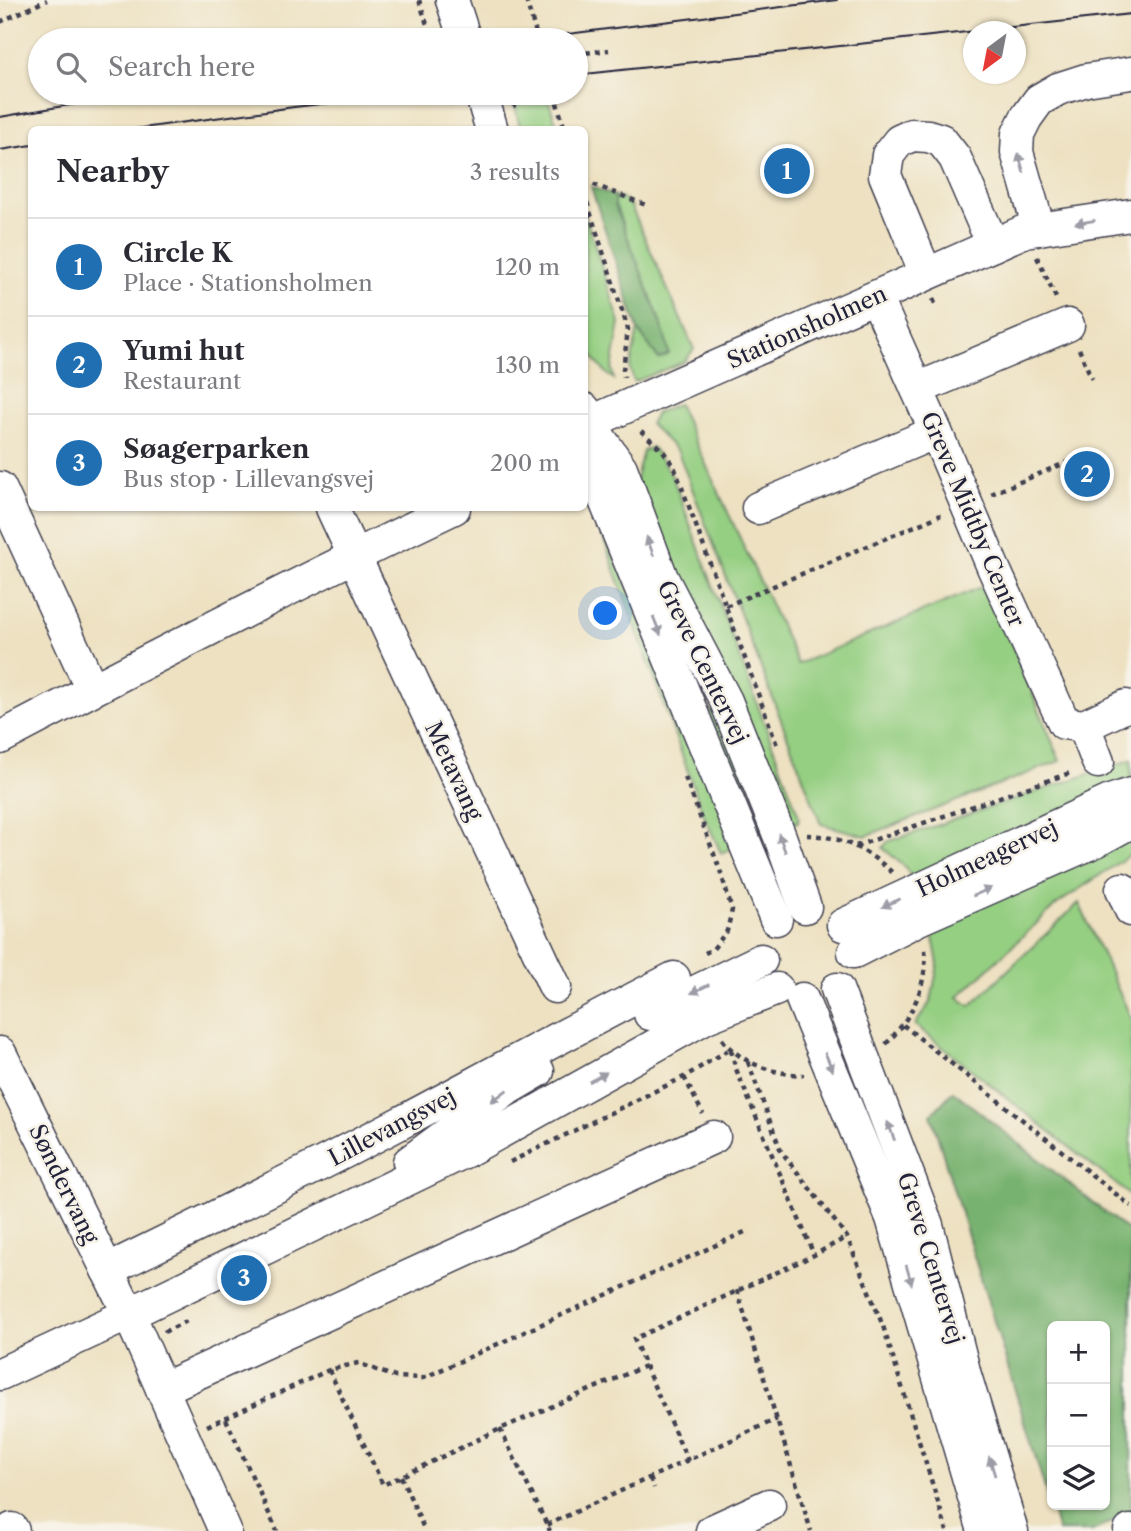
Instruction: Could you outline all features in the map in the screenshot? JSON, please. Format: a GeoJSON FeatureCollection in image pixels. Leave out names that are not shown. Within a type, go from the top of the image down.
{"type":"FeatureCollection","features":[{"type":"Feature","properties":{"kind":"street"},"geometry":{"type":"LineString","coordinates":[[452,0],[461,28]]}},
{"type":"Feature","properties":{"kind":"street"},"geometry":{"type":"LineString","coordinates":[[1032,230],[1017,152],[1018,134],[1026,118],[1039,100],[1058,89],[1086,80],[1131,73]]}},
{"type":"Feature","properties":{"kind":"street"},"geometry":{"type":"LineString","coordinates":[[485,105],[491,126]]}},
{"type":"Feature","properties":{"kind":"street"},"geometry":{"type":"LineString","coordinates":[[926,274],[885,175],[888,155],[899,141],[912,135],[941,140],[955,158],[993,245]]}},
{"type":"Feature","properties":{"kind":"street","name":"Stationsholmen"},"geometry":{"type":"LineString","coordinates":[[588,416],[627,407],[926,274],[1032,230],[1131,215]]}},
{"type":"Feature","properties":{"kind":"street","name":"Greve Midtby Center"},"geometry":{"type":"LineString","coordinates":[[876,297],[965,505],[1064,723],[1084,726]]}},
{"type":"Feature","properties":{"kind":"street"},"geometry":{"type":"LineString","coordinates":[[917,389],[1068,325]]}},
{"type":"Feature","properties":{"kind":"street","name":"Greve Centervej"},"geometry":{"type":"LineString","coordinates":[[588,418],[621,468],[662,578],[726,701],[805,907]]}},
{"type":"Feature","properties":{"kind":"street","name":"Greve Centervej"},"geometry":{"type":"LineString","coordinates":[[588,423],[596,476],[776,919]]}},
{"type":"Feature","properties":{"kind":"street"},"geometry":{"type":"LineString","coordinates":[[758,508],[936,432]]}},
{"type":"Feature","properties":{"kind":"street"},"geometry":{"type":"LineString","coordinates":[[0,488],[92,689]]}},
{"type":"Feature","properties":{"kind":"street","name":"Metavang"},"geometry":{"type":"LineString","coordinates":[[333,511],[555,987]]}},
{"type":"Feature","properties":{"kind":"street"},"geometry":{"type":"LineString","coordinates":[[0,738],[354,555],[448,511]]}},
{"type":"Feature","properties":{"kind":"street"},"geometry":{"type":"LineString","coordinates":[[1098,762],[1084,726],[1126,706]]}},
{"type":"Feature","properties":{"kind":"street","name":"Holmeagervej"},"geometry":{"type":"LineString","coordinates":[[848,938],[1110,801],[1131,794]]}},
{"type":"Feature","properties":{"kind":"street","name":"Holmeagervej"},"geometry":{"type":"LineString","coordinates":[[848,938],[921,918],[1098,840],[1131,822]]}},
{"type":"Feature","properties":{"kind":"street"},"geometry":{"type":"LineString","coordinates":[[805,907],[820,909],[832,915],[848,938],[852,966],[837,989],[827,996],[815,999],[790,994],[766,976],[761,960],[767,931],[776,919],[790,910],[805,907]]}},
{"type":"Feature","properties":{"kind":"street","name":"Lillevangsvej"},"geometry":{"type":"LineString","coordinates":[[342,1210],[509,1088],[544,1067],[761,960]]}},
{"type":"Feature","properties":{"kind":"street","name":"Lillevangsvej"},"geometry":{"type":"LineString","coordinates":[[107,1270],[274,1188],[674,978]]}},
{"type":"Feature","properties":{"kind":"street","name":"Greve Centervej"},"geometry":{"type":"LineString","coordinates":[[837,989],[926,1226],[965,1375],[1012,1531]]}},
{"type":"Feature","properties":{"kind":"street","name":"Greve Centervej"},"geometry":{"type":"LineString","coordinates":[[790,994],[892,1218],[984,1531]]}},
{"type":"Feature","properties":{"kind":"street","name":"Lillevangsvej"},"geometry":{"type":"LineString","coordinates":[[0,1374],[468,1150],[706,1017],[790,994]]}},
{"type":"Feature","properties":{"kind":"street","name":"Søndervang"},"geometry":{"type":"LineString","coordinates":[[0,1053],[129,1314],[225,1531]]}},
{"type":"Feature","properties":{"kind":"street"},"geometry":{"type":"LineString","coordinates":[[162,1389],[714,1137]]}},
{"type":"Feature","properties":{"kind":"street"},"geometry":{"type":"LineString","coordinates":[[712,1531],[769,1505]]}},
{"type":"Feature","properties":{"kind":"path"},"geometry":{"type":"LineString","coordinates":[[0,22],[47,0]]}},
{"type":"Feature","properties":{"kind":"path"},"geometry":{"type":"LineString","coordinates":[[419,0],[428,28]]}},
{"type":"Feature","properties":{"kind":"path"},"geometry":{"type":"LineString","coordinates":[[526,0],[534,28]]}},
{"type":"Feature","properties":{"kind":"path"},"geometry":{"type":"LineString","coordinates":[[588,53],[609,50]]}},
{"type":"Feature","properties":{"kind":"path"},"geometry":{"type":"LineString","coordinates":[[558,105],[564,126]]}},
{"type":"Feature","properties":{"kind":"path"},"geometry":{"type":"LineString","coordinates":[[588,183],[646,205]]}},
{"type":"Feature","properties":{"kind":"path"},"geometry":{"type":"LineString","coordinates":[[588,205],[628,329],[623,370],[627,407],[641,430],[674,466],[782,758]]}},
{"type":"Feature","properties":{"kind":"path"},"geometry":{"type":"LineString","coordinates":[[726,606],[1070,461]]}},
{"type":"Feature","properties":{"kind":"path"},"geometry":{"type":"LineString","coordinates":[[855,846],[1098,762]]}},
{"type":"Feature","properties":{"kind":"path"},"geometry":{"type":"LineString","coordinates":[[682,771],[732,910],[727,930],[713,948],[702,955]]}},
{"type":"Feature","properties":{"kind":"path"},"geometry":{"type":"LineString","coordinates":[[706,1017],[730,1049],[814,1255]]}},
{"type":"Feature","properties":{"kind":"path"},"geometry":{"type":"LineString","coordinates":[[904,1025],[1131,1206]]}},
{"type":"Feature","properties":{"kind":"path"},"geometry":{"type":"LineString","coordinates":[[748,1061],[781,1151],[847,1237],[883,1326],[947,1531]]}},
{"type":"Feature","properties":{"kind":"path"},"geometry":{"type":"LineString","coordinates":[[684,1077],[714,1137]]}},
{"type":"Feature","properties":{"kind":"path"},"geometry":{"type":"LineString","coordinates":[[182,1436],[226,1419],[329,1370],[358,1363],[395,1377],[423,1378],[747,1231]]}},
{"type":"Feature","properties":{"kind":"path"},"geometry":{"type":"LineString","coordinates":[[688,1461],[634,1339],[847,1237]]}},
{"type":"Feature","properties":{"kind":"path"},"geometry":{"type":"LineString","coordinates":[[737,1290],[811,1531]]}},
{"type":"Feature","properties":{"kind":"path"},"geometry":{"type":"LineString","coordinates":[[329,1370],[383,1485],[500,1429],[645,1366]]}},
{"type":"Feature","properties":{"kind":"path"},"geometry":{"type":"LineString","coordinates":[[226,1419],[277,1531]]}},
{"type":"Feature","properties":{"kind":"path"},"geometry":{"type":"LineString","coordinates":[[547,1525],[586,1511],[777,1419]]}},
{"type":"Feature","properties":{"kind":"path"},"geometry":{"type":"LineString","coordinates":[[500,1429],[550,1531]]}},
{"type":"Feature","properties":{"kind":"path"},"geometry":{"type":"LineString","coordinates":[[401,1476],[425,1531]]}},
{"type":"Feature","properties":{"kind":"path"},"geometry":{"type":"LineString","coordinates":[[650,1478],[654,1488]]}},
{"type":"Feature","properties":{"kind":"green space"},"geometry":{"type":"Polygon","coordinates":[[[550,105],[557,126],[520,126],[515,107],[550,105]]]}},
{"type":"Feature","properties":{"kind":"green space"},"geometry":{"type":"Polygon","coordinates":[[[591,187],[615,196],[615,205],[662,326],[669,354],[659,359],[638,330],[591,187]]]}},
{"type":"Feature","properties":{"kind":"green space"},"geometry":{"type":"Polygon","coordinates":[[[615,196],[629,202],[694,349],[684,362],[634,382],[630,368],[638,330],[659,359],[669,354],[662,326],[615,205],[615,196]]]}},
{"type":"Feature","properties":{"kind":"green space"},"geometry":{"type":"Polygon","coordinates":[[[588,224],[620,323],[612,369],[614,379],[596,360],[590,349],[588,224]]]}},
{"type":"Feature","properties":{"kind":"green space"},"geometry":{"type":"Polygon","coordinates":[[[678,404],[798,664],[988,584],[1060,761],[866,836],[821,824],[678,452],[650,424],[656,413],[678,404]]]}},
{"type":"Feature","properties":{"kind":"green space"},"geometry":{"type":"Polygon","coordinates":[[[652,447],[672,476],[799,816],[798,822],[782,828],[635,483],[643,451],[652,447]]]}},
{"type":"Feature","properties":{"kind":"green space"},"geometry":{"type":"Polygon","coordinates":[[[588,495],[741,845],[721,853],[703,813],[588,495]]]}},
{"type":"Feature","properties":{"kind":"green space"},"geometry":{"type":"Polygon","coordinates":[[[720,709],[764,827],[761,838],[753,835],[707,716],[712,710],[720,709]]]}},
{"type":"Feature","properties":{"kind":"green space"},"geometry":{"type":"Polygon","coordinates":[[[1131,760],[1131,780],[914,882],[905,867],[883,848],[887,842],[1131,760]]]}},
{"type":"Feature","properties":{"kind":"green space"},"geometry":{"type":"Polygon","coordinates":[[[1131,830],[1131,854],[1056,905],[958,997],[970,1006],[1079,903],[1131,1018],[1131,1196],[915,1025],[931,1001],[938,964],[931,926],[1131,830]]]}},
{"type":"Feature","properties":{"kind":"green space"},"geometry":{"type":"Polygon","coordinates":[[[953,1091],[1131,1233],[1131,1514],[1092,1531],[1058,1531],[1052,1510],[1110,1510],[1110,1321],[1047,1321],[1047,1495],[931,1115],[953,1091]]]}},
{"type":"Feature","properties":{"kind":"tram line"},"geometry":{"type":"LineString","coordinates":[[588,31],[837,0]]}},
{"type":"Feature","properties":{"kind":"tram line"},"geometry":{"type":"LineString","coordinates":[[588,74],[1131,14]]}},
{"type":"Feature","properties":{"kind":"tram line"},"geometry":{"type":"LineString","coordinates":[[0,117],[70,105]]}},
{"type":"Feature","properties":{"kind":"tram line"},"geometry":{"type":"LineString","coordinates":[[157,126],[312,105]]}},
{"type":"Feature","properties":{"kind":"tram line"},"geometry":{"type":"LineString","coordinates":[[0,150],[28,146]]}},
{"type":"Feature","properties":{"kind":"place","name":"Circle K"},"geometry":{"type":"Point","coordinates":[787,171]}},
{"type":"Feature","properties":{"kind":"place","name":"Yumi hut"},"geometry":{"type":"Point","coordinates":[1087,474]}},
{"type":"Feature","properties":{"kind":"place","name":"Søagerparken"},"geometry":{"type":"Point","coordinates":[244,1278]}}]}
